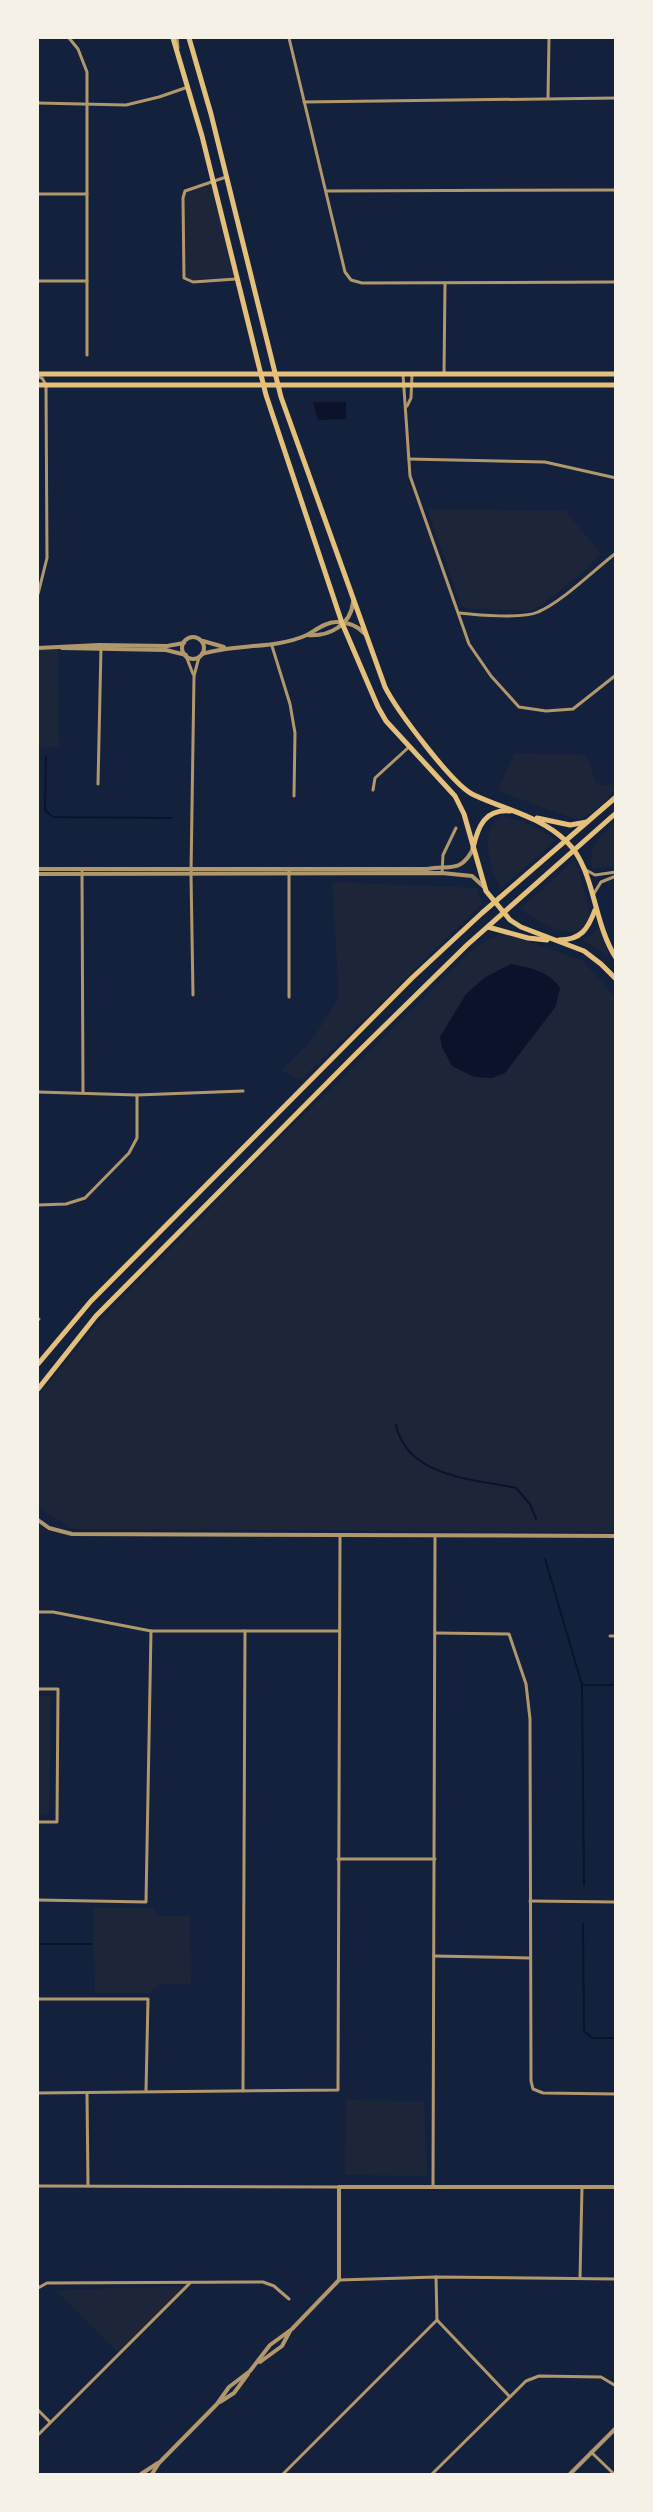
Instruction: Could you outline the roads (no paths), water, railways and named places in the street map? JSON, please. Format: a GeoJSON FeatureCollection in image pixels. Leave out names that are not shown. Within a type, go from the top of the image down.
{"type":"FeatureCollection","features":[{"type":"Feature","properties":{"kind":"main road"},"geometry":{"type":"LineString","coordinates":[[175,38],[263,385],[342,623],[378,707],[409,747],[455,796],[464,814],[483,886],[494,903],[521,927],[584,951],[615,979]]}},
{"type":"Feature","properties":{"kind":"main road"},"geometry":{"type":"LineString","coordinates":[[189,38],[278,385],[353,602],[393,704],[447,769],[472,795],[530,816],[570,825],[587,821]]}},
{"type":"Feature","properties":{"kind":"main road"},"geometry":{"type":"LineString","coordinates":[[594,385],[595,374]]}},
{"type":"Feature","properties":{"kind":"main road"},"geometry":{"type":"LineString","coordinates":[[38,375],[615,374]]}},
{"type":"Feature","properties":{"kind":"main road"},"geometry":{"type":"LineString","coordinates":[[38,385],[615,385]]}},
{"type":"Feature","properties":{"kind":"main road"},"geometry":{"type":"LineString","coordinates":[[38,1364],[91,1301],[412,978],[615,796]]}},
{"type":"Feature","properties":{"kind":"main road"},"geometry":{"type":"LineString","coordinates":[[473,849],[477,830],[485,818],[494,812],[520,812]]}},
{"type":"Feature","properties":{"kind":"main road"},"geometry":{"type":"LineString","coordinates":[[38,1389],[96,1316],[356,1054],[503,913],[615,813]]}},
{"type":"Feature","properties":{"kind":"main road"},"geometry":{"type":"LineString","coordinates":[[530,816],[574,849],[584,870],[602,933],[615,958]]}},
{"type":"Feature","properties":{"kind":"main road"},"geometry":{"type":"LineString","coordinates":[[488,927],[535,940],[573,940],[587,928],[595,909]]}},
{"type":"Feature","properties":{"kind":"street"},"geometry":{"type":"LineString","coordinates":[[69,38],[78,49],[87,72],[87,355]]}},
{"type":"Feature","properties":{"kind":"street"},"geometry":{"type":"LineString","coordinates":[[289,38],[345,272],[351,280],[362,283],[615,282]]}},
{"type":"Feature","properties":{"kind":"street"},"geometry":{"type":"LineString","coordinates":[[548,98],[549,38]]}},
{"type":"Feature","properties":{"kind":"street"},"geometry":{"type":"LineString","coordinates":[[38,103],[126,105],[159,98],[188,87]]}},
{"type":"Feature","properties":{"kind":"street"},"geometry":{"type":"LineString","coordinates":[[304,102],[615,98]]}},
{"type":"Feature","properties":{"kind":"street"},"geometry":{"type":"LineString","coordinates":[[226,177],[185,191],[183,198],[184,278],[193,282],[236,279]]}},
{"type":"Feature","properties":{"kind":"street"},"geometry":{"type":"LineString","coordinates":[[327,191],[615,190]]}},
{"type":"Feature","properties":{"kind":"street"},"geometry":{"type":"LineString","coordinates":[[38,194],[87,194]]}},
{"type":"Feature","properties":{"kind":"street"},"geometry":{"type":"LineString","coordinates":[[38,281],[87,281]]}},
{"type":"Feature","properties":{"kind":"street"},"geometry":{"type":"LineString","coordinates":[[444,374],[445,283]]}},
{"type":"Feature","properties":{"kind":"street"},"geometry":{"type":"LineString","coordinates":[[403,374],[410,476],[469,644],[491,676],[519,707],[546,711],[573,709],[615,675]]}},
{"type":"Feature","properties":{"kind":"street"},"geometry":{"type":"LineString","coordinates":[[406,408],[411,398],[412,374]]}},
{"type":"Feature","properties":{"kind":"street"},"geometry":{"type":"LineString","coordinates":[[38,375],[46,385],[47,558],[38,594]]}},
{"type":"Feature","properties":{"kind":"street"},"geometry":{"type":"LineString","coordinates":[[409,459],[545,462],[615,478]]}},
{"type":"Feature","properties":{"kind":"street"},"geometry":{"type":"LineString","coordinates":[[459,613],[478,616],[535,614],[549,607],[615,553]]}},
{"type":"Feature","properties":{"kind":"street"},"geometry":{"type":"LineString","coordinates":[[342,623],[351,615],[353,602]]}},
{"type":"Feature","properties":{"kind":"street"},"geometry":{"type":"LineString","coordinates":[[38,648],[69,650],[101,647],[146,648],[166,650],[192,658],[226,648],[272,646],[335,622],[354,624],[365,634]]}},
{"type":"Feature","properties":{"kind":"street"},"geometry":{"type":"LineString","coordinates":[[146,648],[184,643],[190,637],[197,637],[202,641],[226,648]]}},
{"type":"Feature","properties":{"kind":"street"},"geometry":{"type":"LineString","coordinates":[[193,995],[191,871],[194,676],[204,647],[202,641]]}},
{"type":"Feature","properties":{"kind":"street"},"geometry":{"type":"LineString","coordinates":[[184,643],[183,651],[194,676]]}},
{"type":"Feature","properties":{"kind":"street"},"geometry":{"type":"LineString","coordinates":[[272,646],[290,704],[295,733],[294,796]]}},
{"type":"Feature","properties":{"kind":"street"},"geometry":{"type":"LineString","coordinates":[[98,784],[101,647]]}},
{"type":"Feature","properties":{"kind":"street"},"geometry":{"type":"LineString","coordinates":[[373,790],[375,778],[409,747]]}},
{"type":"Feature","properties":{"kind":"street"},"geometry":{"type":"LineString","coordinates":[[442,870],[442,855],[456,828]]}},
{"type":"Feature","properties":{"kind":"street"},"geometry":{"type":"LineString","coordinates":[[442,870],[462,865],[473,849]]}},
{"type":"Feature","properties":{"kind":"street"},"geometry":{"type":"LineString","coordinates":[[38,869],[289,872],[442,870],[472,876],[483,886]]}},
{"type":"Feature","properties":{"kind":"street"},"geometry":{"type":"LineString","coordinates":[[82,869],[83,1092]]}},
{"type":"Feature","properties":{"kind":"street"},"geometry":{"type":"LineString","coordinates":[[584,870],[594,875],[615,874]]}},
{"type":"Feature","properties":{"kind":"street"},"geometry":{"type":"LineString","coordinates":[[38,874],[82,875],[191,871]]}},
{"type":"Feature","properties":{"kind":"street"},"geometry":{"type":"LineString","coordinates":[[289,872],[289,997]]}},
{"type":"Feature","properties":{"kind":"street"},"geometry":{"type":"LineString","coordinates":[[592,897],[601,882],[615,874]]}},
{"type":"Feature","properties":{"kind":"street"},"geometry":{"type":"LineString","coordinates":[[38,1092],[137,1095],[243,1091]]}},
{"type":"Feature","properties":{"kind":"street"},"geometry":{"type":"LineString","coordinates":[[38,1205],[66,1204],[85,1198],[129,1153],[137,1138],[137,1095]]}},
{"type":"Feature","properties":{"kind":"street"},"geometry":{"type":"LineString","coordinates":[[38,1520],[49,1528],[72,1534],[615,1536]]}},
{"type":"Feature","properties":{"kind":"street"},"geometry":{"type":"LineString","coordinates":[[38,2093],[338,2090],[340,1536]]}},
{"type":"Feature","properties":{"kind":"street"},"geometry":{"type":"LineString","coordinates":[[433,2187],[435,1537]]}},
{"type":"Feature","properties":{"kind":"street"},"geometry":{"type":"LineString","coordinates":[[38,1612],[53,1612],[151,1631],[339,1631]]}},
{"type":"Feature","properties":{"kind":"street"},"geometry":{"type":"LineString","coordinates":[[38,1900],[146,1902],[151,1631]]}},
{"type":"Feature","properties":{"kind":"street"},"geometry":{"type":"LineString","coordinates":[[243,2091],[245,1631]]}},
{"type":"Feature","properties":{"kind":"street"},"geometry":{"type":"LineString","coordinates":[[436,1633],[509,1634],[526,1684],[530,1719],[530,1958],[531,2081],[533,2089],[543,2093],[615,2094]]}},
{"type":"Feature","properties":{"kind":"street"},"geometry":{"type":"LineString","coordinates":[[610,1636],[615,1636]]}},
{"type":"Feature","properties":{"kind":"street"},"geometry":{"type":"LineString","coordinates":[[38,1689],[57,1689],[57,1822],[38,1822]]}},
{"type":"Feature","properties":{"kind":"street"},"geometry":{"type":"LineString","coordinates":[[338,1859],[435,1859]]}},
{"type":"Feature","properties":{"kind":"street"},"geometry":{"type":"LineString","coordinates":[[530,1901],[615,1902]]}},
{"type":"Feature","properties":{"kind":"street"},"geometry":{"type":"LineString","coordinates":[[434,1956],[530,1958]]}},
{"type":"Feature","properties":{"kind":"street"},"geometry":{"type":"LineString","coordinates":[[38,1999],[148,1999],[146,2091]]}},
{"type":"Feature","properties":{"kind":"street"},"geometry":{"type":"LineString","coordinates":[[87,2093],[88,2186]]}},
{"type":"Feature","properties":{"kind":"street"},"geometry":{"type":"LineString","coordinates":[[38,2186],[615,2187]]}},
{"type":"Feature","properties":{"kind":"street"},"geometry":{"type":"LineString","coordinates":[[257,2364],[270,2345],[292,2329],[339,2280],[339,2187]]}},
{"type":"Feature","properties":{"kind":"street"},"geometry":{"type":"LineString","coordinates":[[580,2278],[582,2187]]}},
{"type":"Feature","properties":{"kind":"street"},"geometry":{"type":"LineString","coordinates":[[339,2280],[436,2277],[615,2279]]}},
{"type":"Feature","properties":{"kind":"street"},"geometry":{"type":"LineString","coordinates":[[436,2277],[437,2320],[509,2396]]}},
{"type":"Feature","properties":{"kind":"street"},"geometry":{"type":"LineString","coordinates":[[38,2435],[192,2282]]}},
{"type":"Feature","properties":{"kind":"street"},"geometry":{"type":"LineString","coordinates":[[38,2288],[47,2283],[263,2282],[274,2286],[289,2299]]}},
{"type":"Feature","properties":{"kind":"street"},"geometry":{"type":"LineString","coordinates":[[284,2475],[437,2320]]}},
{"type":"Feature","properties":{"kind":"street"},"geometry":{"type":"LineString","coordinates":[[217,2404],[229,2387],[282,2346],[292,2329]]}},
{"type":"Feature","properties":{"kind":"street"},"geometry":{"type":"LineString","coordinates":[[141,2475],[159,2463],[217,2404],[240,2387],[250,2371]]}},
{"type":"Feature","properties":{"kind":"street"},"geometry":{"type":"LineString","coordinates":[[432,2475],[526,2381],[539,2376],[601,2377],[615,2386]]}},
{"type":"Feature","properties":{"kind":"street"},"geometry":{"type":"LineString","coordinates":[[38,2410],[50,2422]]}},
{"type":"Feature","properties":{"kind":"street"},"geometry":{"type":"LineString","coordinates":[[570,2475],[615,2428]]}},
{"type":"Feature","properties":{"kind":"street"},"geometry":{"type":"LineString","coordinates":[[591,2452],[614,2475]]}},
{"type":"Feature","properties":{"kind":"street"},"geometry":{"type":"LineString","coordinates":[[152,2475],[159,2463]]}},
{"type":"Feature","properties":{"kind":"waterway"},"geometry":{"type":"LineString","coordinates":[[46,757],[45,810],[53,817],[172,818]]}},
{"type":"Feature","properties":{"kind":"waterway"},"geometry":{"type":"LineString","coordinates":[[396,1425],[403,1442],[413,1456],[444,1473],[516,1488],[530,1504],[536,1519]]}},
{"type":"Feature","properties":{"kind":"waterway"},"geometry":{"type":"LineString","coordinates":[[545,1559],[582,1685],[584,1885]]}},
{"type":"Feature","properties":{"kind":"waterway"},"geometry":{"type":"LineString","coordinates":[[582,1685],[616,1685]]}},
{"type":"Feature","properties":{"kind":"waterway"},"geometry":{"type":"LineString","coordinates":[[583,1924],[584,2031],[592,2038],[616,2038]]}},
{"type":"Feature","properties":{"kind":"waterway"},"geometry":{"type":"LineString","coordinates":[[38,1944],[91,1944]]}}]}
